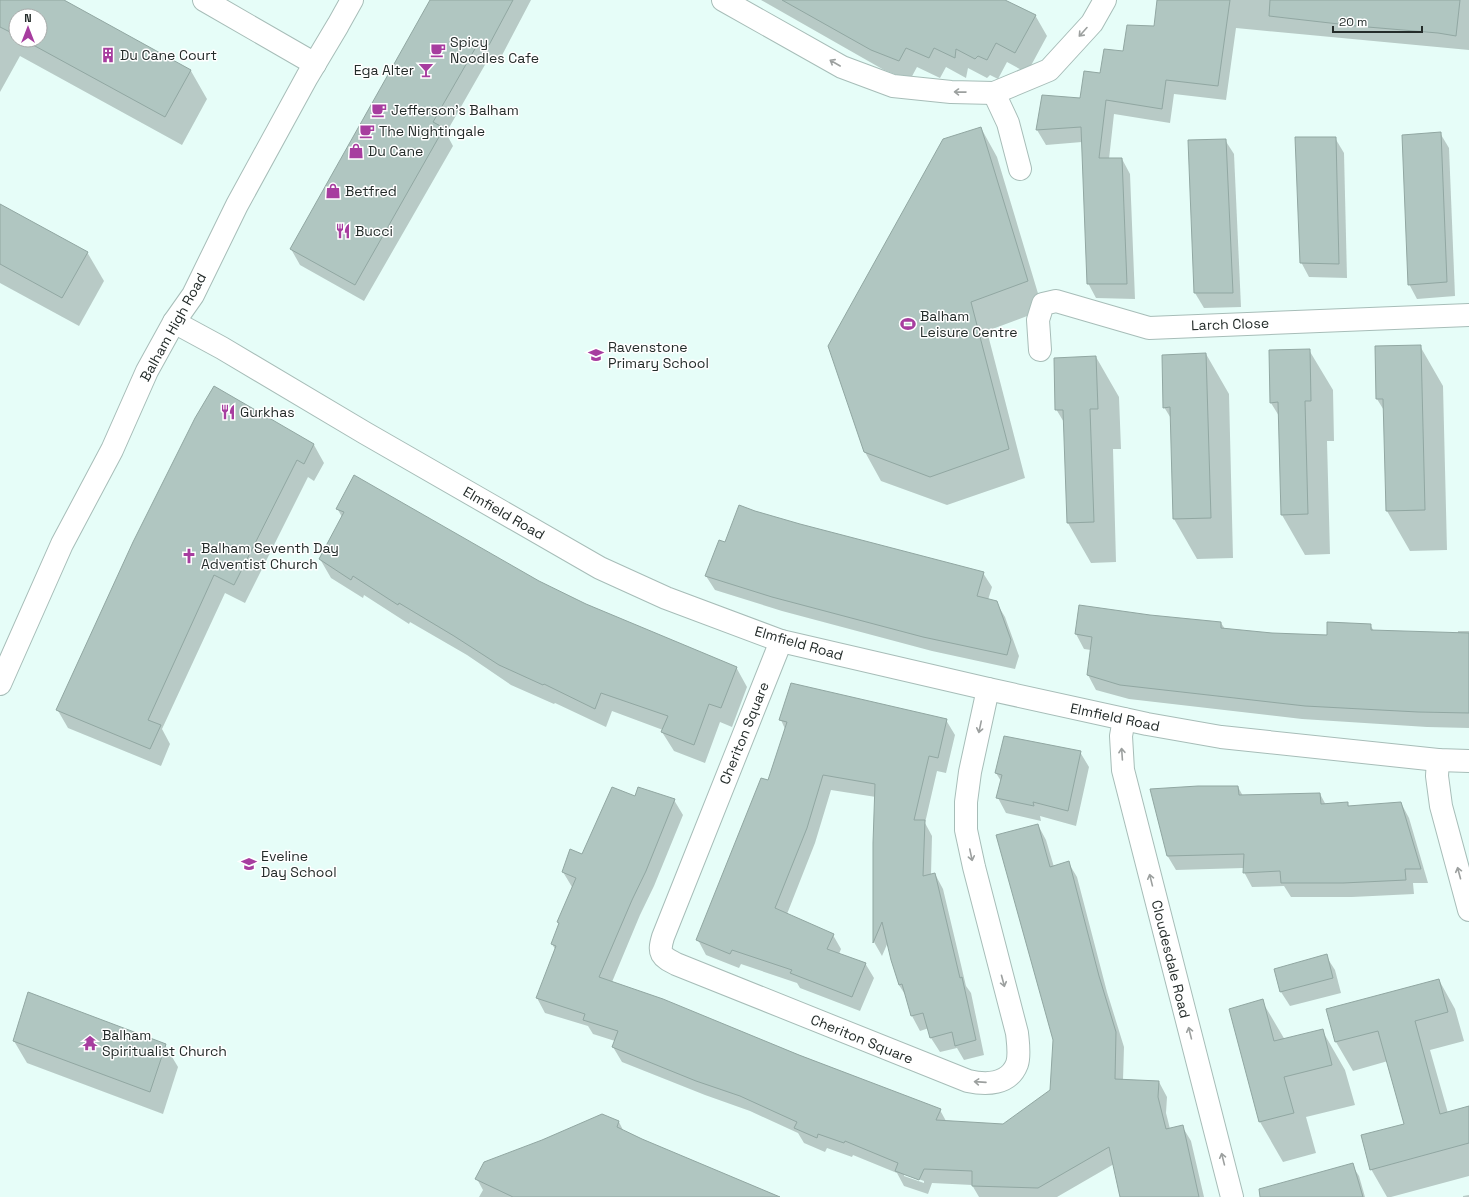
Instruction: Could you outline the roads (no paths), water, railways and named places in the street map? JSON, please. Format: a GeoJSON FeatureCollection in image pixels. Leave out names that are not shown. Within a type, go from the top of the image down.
{"type":"FeatureCollection","features":[{"type":"Feature","properties":{"kind":"main road"},"geometry":{"type":"LineString","coordinates":[[204,0],[315,64]]}},
{"type":"Feature","properties":{"kind":"main road","name":"Balham High Road"},"geometry":{"type":"LineString","coordinates":[[0,684],[62,544],[112,450],[147,371],[174,322],[193,295],[223,232],[315,64],[352,0]]}},
{"type":"Feature","properties":{"kind":"main road"},"geometry":{"type":"LineString","coordinates":[[724,0],[842,67],[893,86],[951,92],[994,93],[1049,70],[1092,23],[1105,0]]}},
{"type":"Feature","properties":{"kind":"main road"},"geometry":{"type":"LineString","coordinates":[[994,93],[1008,123],[1020,169]]}},
{"type":"Feature","properties":{"kind":"main road","name":"Larch Close"},"geometry":{"type":"LineString","coordinates":[[1040,350],[1038,320],[1043,304],[1056,301],[1149,328],[1469,315]]}},
{"type":"Feature","properties":{"kind":"main road","name":"Elmfield Road"},"geometry":{"type":"LineString","coordinates":[[174,322],[222,348],[365,433],[600,568],[666,598],[781,641],[1124,719],[1221,737],[1469,762]]}},
{"type":"Feature","properties":{"kind":"main road","name":"Cheriton Square"},"geometry":{"type":"LineString","coordinates":[[781,641],[663,937],[660,947],[661,952],[666,959],[676,964],[968,1081],[979,1083],[1005,1080],[1017,1064],[1019,1051],[1017,1033],[974,867],[966,830],[966,802],[970,772],[988,689]]}},
{"type":"Feature","properties":{"kind":"main road","name":"Cloudesdale Road"},"geometry":{"type":"LineString","coordinates":[[1124,719],[1120,736],[1123,770],[1232,1197]]}},
{"type":"Feature","properties":{"kind":"main road"},"geometry":{"type":"LineString","coordinates":[[1438,760],[1437,776],[1441,806],[1469,910]]}},
{"type":"Feature","properties":{"kind":"place","name":"Spicy Noodles Cafe"},"geometry":{"type":"Point","coordinates":[438,50]}},
{"type":"Feature","properties":{"kind":"place","name":"Du Cane Court"},"geometry":{"type":"Point","coordinates":[108,55]}},
{"type":"Feature","properties":{"kind":"place","name":"Ega Alter"},"geometry":{"type":"Point","coordinates":[426,70]}},
{"type":"Feature","properties":{"kind":"place","name":"Jefferson's Balham"},"geometry":{"type":"Point","coordinates":[379,110]}},
{"type":"Feature","properties":{"kind":"place","name":"The Nightingale"},"geometry":{"type":"Point","coordinates":[367,131]}},
{"type":"Feature","properties":{"kind":"place","name":"Du Cane"},"geometry":{"type":"Point","coordinates":[356,151]}},
{"type":"Feature","properties":{"kind":"place","name":"Betfred"},"geometry":{"type":"Point","coordinates":[333,191]}},
{"type":"Feature","properties":{"kind":"place","name":"Bucci"},"geometry":{"type":"Point","coordinates":[343,231]}},
{"type":"Feature","properties":{"kind":"place","name":"Balham Leisure Centre"},"geometry":{"type":"Point","coordinates":[908,324]}},
{"type":"Feature","properties":{"kind":"place","name":"Ravenstone Primary School"},"geometry":{"type":"Point","coordinates":[596,355]}},
{"type":"Feature","properties":{"kind":"place","name":"Gurkhas"},"geometry":{"type":"Point","coordinates":[228,412]}},
{"type":"Feature","properties":{"kind":"place","name":"Balham Seventh Day Adventist Church"},"geometry":{"type":"Point","coordinates":[189,556]}},
{"type":"Feature","properties":{"kind":"place","name":"Eveline Day School"},"geometry":{"type":"Point","coordinates":[249,864]}},
{"type":"Feature","properties":{"kind":"place","name":"Balham Spiritualist Church"},"geometry":{"type":"Point","coordinates":[90,1043]}}]}
